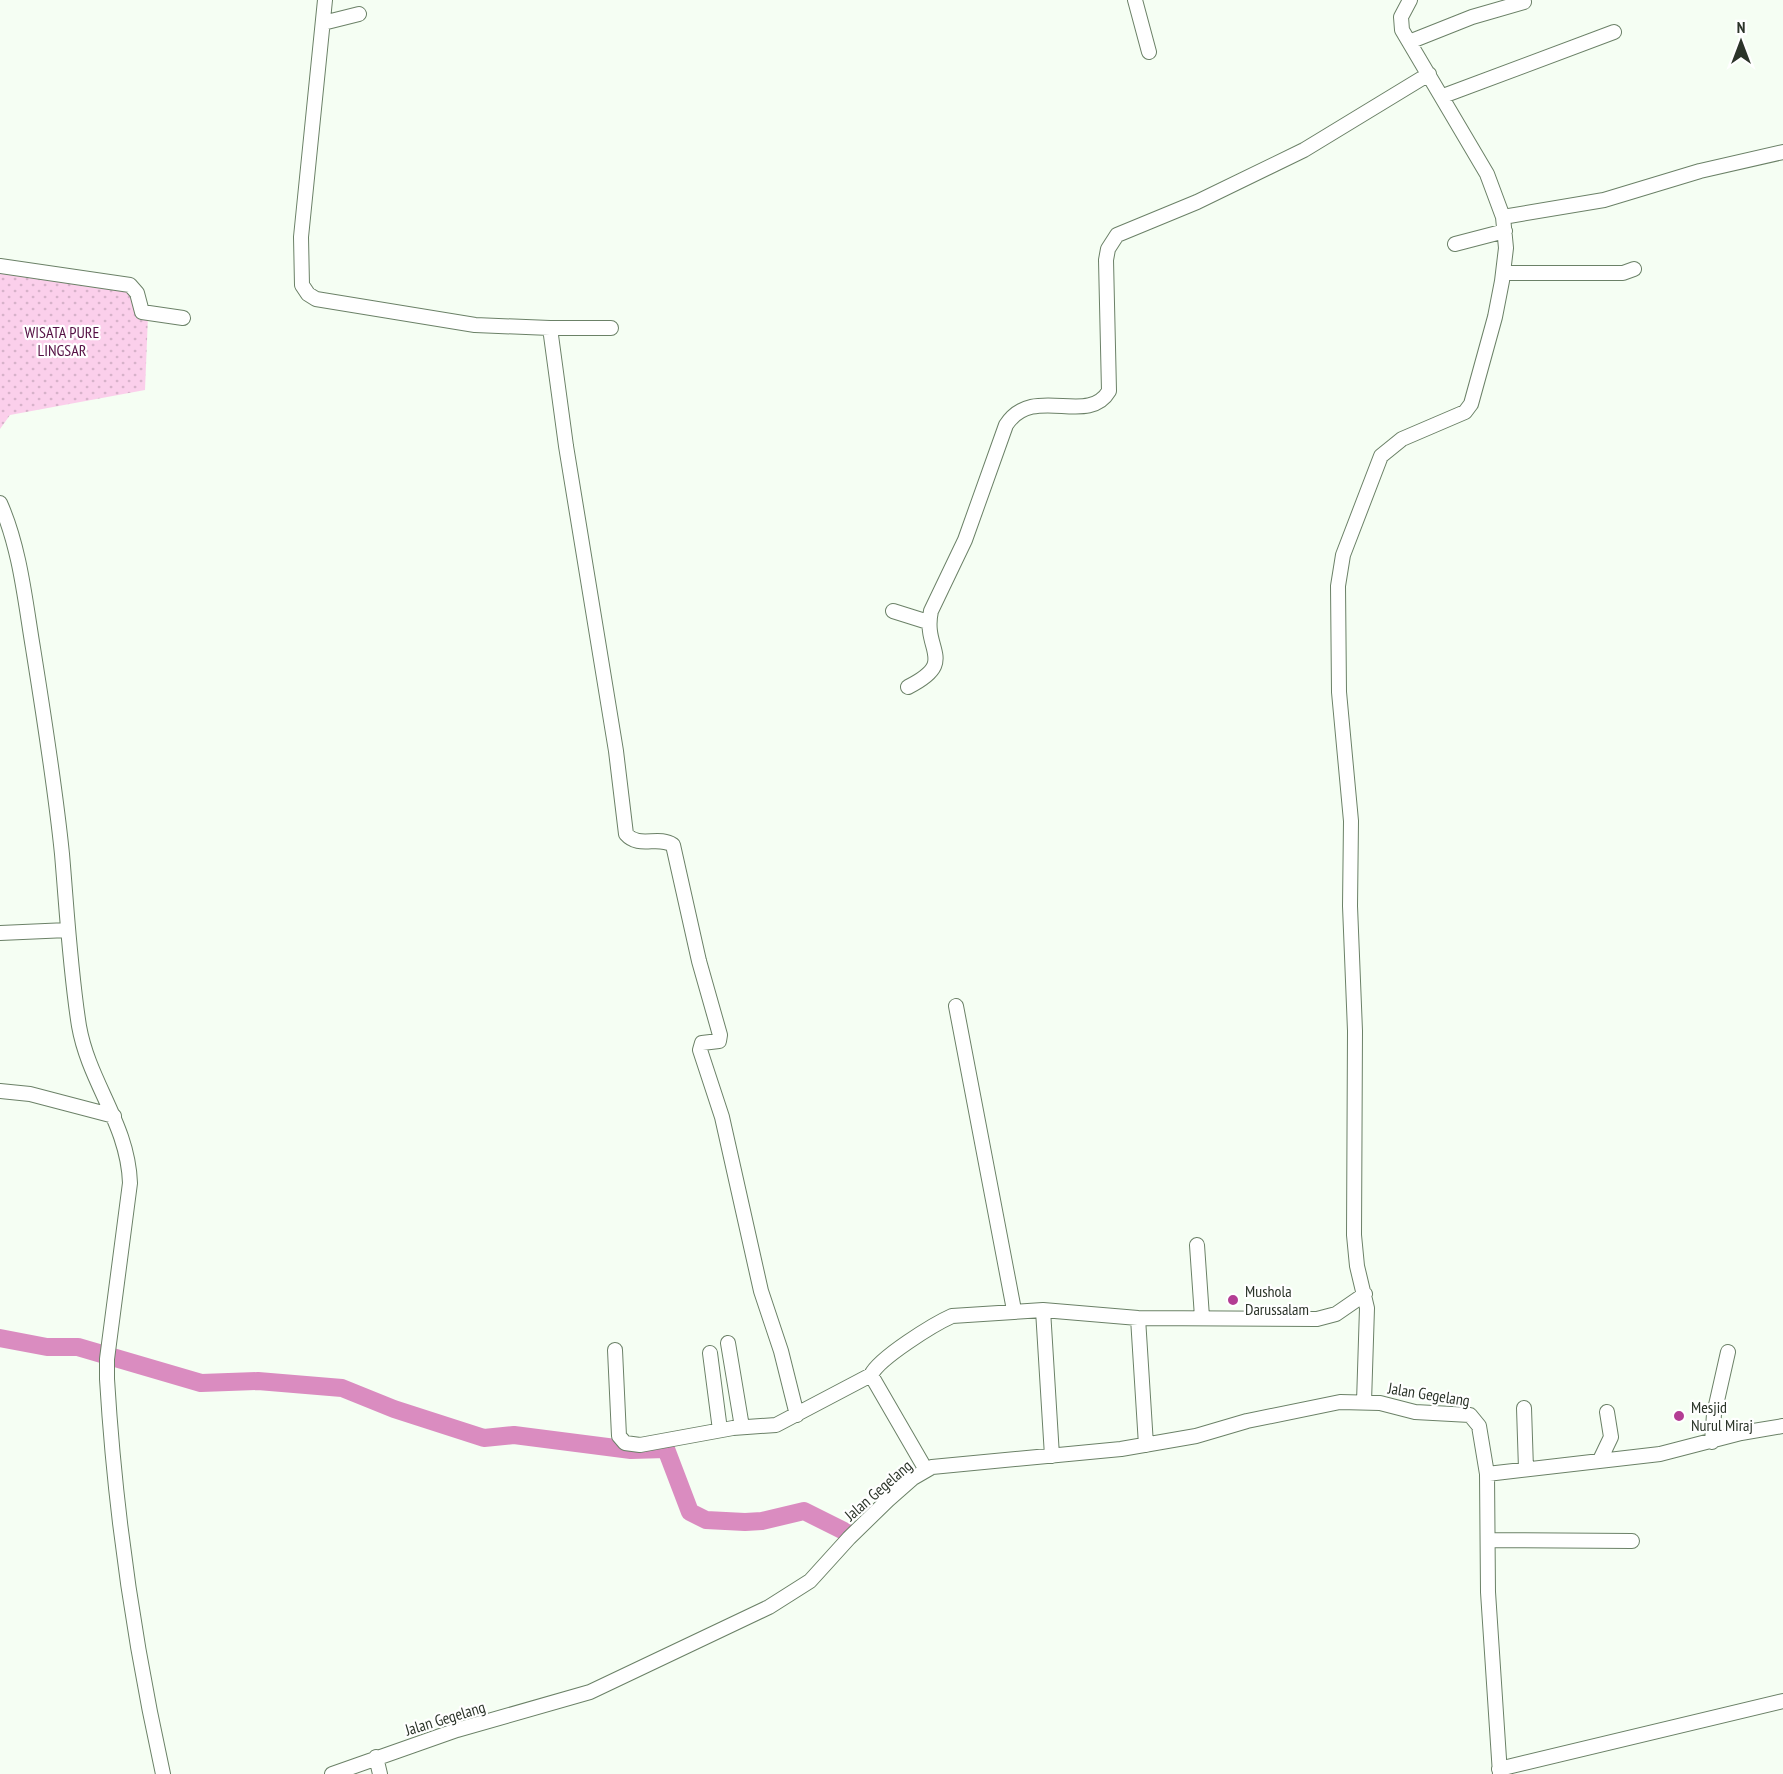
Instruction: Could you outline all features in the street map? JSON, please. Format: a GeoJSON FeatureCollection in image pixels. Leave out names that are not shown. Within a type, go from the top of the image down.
{"type":"FeatureCollection","features":[{"type":"Feature","properties":{"kind":"street"},"geometry":{"type":"LineString","coordinates":[[325,0],[301,237],[301,278],[308,294],[316,299],[476,325],[611,328]]}},
{"type":"Feature","properties":{"kind":"street"},"geometry":{"type":"LineString","coordinates":[[1134,0],[1149,52]]}},
{"type":"Feature","properties":{"kind":"street"},"geometry":{"type":"LineString","coordinates":[[1364,1402],[1365,1294],[1357,1266],[1354,1235],[1355,1031],[1350,906],[1351,821],[1339,692],[1338,586],[1343,555],[1381,456],[1402,439],[1465,412],[1471,404],[1495,317],[1503,273],[1504,224],[1487,174],[1400,23],[1410,0]]}},
{"type":"Feature","properties":{"kind":"street"},"geometry":{"type":"LineString","coordinates":[[1409,42],[1473,17],[1524,2]]}},
{"type":"Feature","properties":{"kind":"street"},"geometry":{"type":"LineString","coordinates":[[323,23],[359,14]]}},
{"type":"Feature","properties":{"kind":"street"},"geometry":{"type":"LineString","coordinates":[[1443,96],[1614,32]]}},
{"type":"Feature","properties":{"kind":"street"},"geometry":{"type":"LineString","coordinates":[[908,687],[926,678],[934,668],[935,653],[928,622],[936,597],[965,540],[1006,425],[1014,412],[1032,406],[1092,405],[1103,400],[1108,391],[1107,260],[1108,249],[1118,235],[1197,202],[1304,150],[1429,74]]}},
{"type":"Feature","properties":{"kind":"street"},"geometry":{"type":"LineString","coordinates":[[1455,244],[1504,224],[1604,200],[1700,171],[1783,152]]}},
{"type":"Feature","properties":{"kind":"street"},"geometry":{"type":"LineString","coordinates":[[0,266],[130,285],[137,293],[142,312],[183,318]]}},
{"type":"Feature","properties":{"kind":"street"},"geometry":{"type":"LineString","coordinates":[[1503,273],[1623,273],[1634,268]]}},
{"type":"Feature","properties":{"kind":"street"},"geometry":{"type":"LineString","coordinates":[[550,328],[566,446],[616,751],[626,834],[635,841],[664,841],[673,845],[699,961],[720,1035],[718,1041],[702,1043],[700,1050],[722,1117],[761,1291],[781,1350],[797,1414]]}},
{"type":"Feature","properties":{"kind":"street"},"geometry":{"type":"LineString","coordinates":[[0,503],[15,545],[53,774],[68,930],[84,1051],[127,1149],[130,1183],[108,1356],[120,1537],[138,1653],[163,1774]]}},
{"type":"Feature","properties":{"kind":"street"},"geometry":{"type":"LineString","coordinates":[[893,611],[928,622]]}},
{"type":"Feature","properties":{"kind":"street"},"geometry":{"type":"LineString","coordinates":[[0,933],[68,930]]}},
{"type":"Feature","properties":{"kind":"street"},"geometry":{"type":"LineString","coordinates":[[956,1006],[1014,1310]]}},
{"type":"Feature","properties":{"kind":"street"},"geometry":{"type":"LineString","coordinates":[[0,1091],[30,1094],[114,1116]]}},
{"type":"Feature","properties":{"kind":"street"},"geometry":{"type":"LineString","coordinates":[[1197,1245],[1202,1317]]}},
{"type":"Feature","properties":{"kind":"street"},"geometry":{"type":"LineString","coordinates":[[615,1350],[619,1436],[625,1443],[633,1445],[652,1444],[720,1430],[776,1425],[871,1375],[876,1366],[944,1319],[959,1315],[1043,1310],[1138,1318],[1202,1317],[1271,1321],[1325,1319],[1365,1294]]}},
{"type":"Feature","properties":{"kind":"street"},"geometry":{"type":"LineString","coordinates":[[1043,1310],[1052,1456]]}},
{"type":"Feature","properties":{"kind":"street"},"geometry":{"type":"LineString","coordinates":[[1138,1318],[1146,1445]]}},
{"type":"Feature","properties":{"kind":"street"},"geometry":{"type":"LineString","coordinates":[[728,1343],[742,1427]]}},
{"type":"Feature","properties":{"kind":"street"},"geometry":{"type":"LineString","coordinates":[[1712,1442],[1714,1414],[1728,1352]]}},
{"type":"Feature","properties":{"kind":"street"},"geometry":{"type":"LineString","coordinates":[[710,1353],[720,1430]]}},
{"type":"Feature","properties":{"kind":"street"},"geometry":{"type":"LineString","coordinates":[[871,1375],[926,1470]]}},
{"type":"Feature","properties":{"kind":"street","name":"Jalan Gegelang"},"geometry":{"type":"LineString","coordinates":[[332,1774],[376,1757],[590,1692],[769,1606],[810,1581],[862,1525],[926,1470],[939,1465],[1052,1456],[1146,1445],[1202,1435],[1247,1421],[1333,1403],[1364,1402],[1380,1403],[1422,1413],[1470,1415],[1479,1426],[1487,1474],[1499,1772]]}},
{"type":"Feature","properties":{"kind":"street"},"geometry":{"type":"LineString","coordinates":[[1524,1408],[1526,1469]]}},
{"type":"Feature","properties":{"kind":"street"},"geometry":{"type":"LineString","coordinates":[[1600,1460],[1611,1437],[1607,1412]]}},
{"type":"Feature","properties":{"kind":"street"},"geometry":{"type":"LineString","coordinates":[[1487,1474],[1660,1454],[1783,1425]]}},
{"type":"Feature","properties":{"kind":"street"},"geometry":{"type":"LineString","coordinates":[[1488,1540],[1632,1541]]}},
{"type":"Feature","properties":{"kind":"street"},"geometry":{"type":"LineString","coordinates":[[1499,1772],[1783,1701]]}},
{"type":"Feature","properties":{"kind":"street"},"geometry":{"type":"LineString","coordinates":[[376,1757],[380,1774]]}},
{"type":"Feature","properties":{"kind":"green space","name":"WISATA PURE LINGSAR"},"geometry":{"type":"Polygon","coordinates":[[[0,270],[123,287],[148,316],[145,390],[10,415],[0,429],[0,270]]]}},
{"type":"Feature","properties":{"kind":"waterway"},"geometry":{"type":"LineString","coordinates":[[0,1338],[47,1347],[78,1347],[201,1383],[258,1381],[342,1388],[394,1409],[484,1438],[514,1435],[631,1450],[666,1449],[690,1512],[706,1520],[762,1521],[804,1511],[846,1532]]}},
{"type":"Feature","properties":{"kind":"place","name":"Mushola Darussalam"},"geometry":{"type":"Point","coordinates":[1233,1300]}},
{"type":"Feature","properties":{"kind":"place","name":"Mesjid Nurul Miraj"},"geometry":{"type":"Point","coordinates":[1679,1416]}}]}
